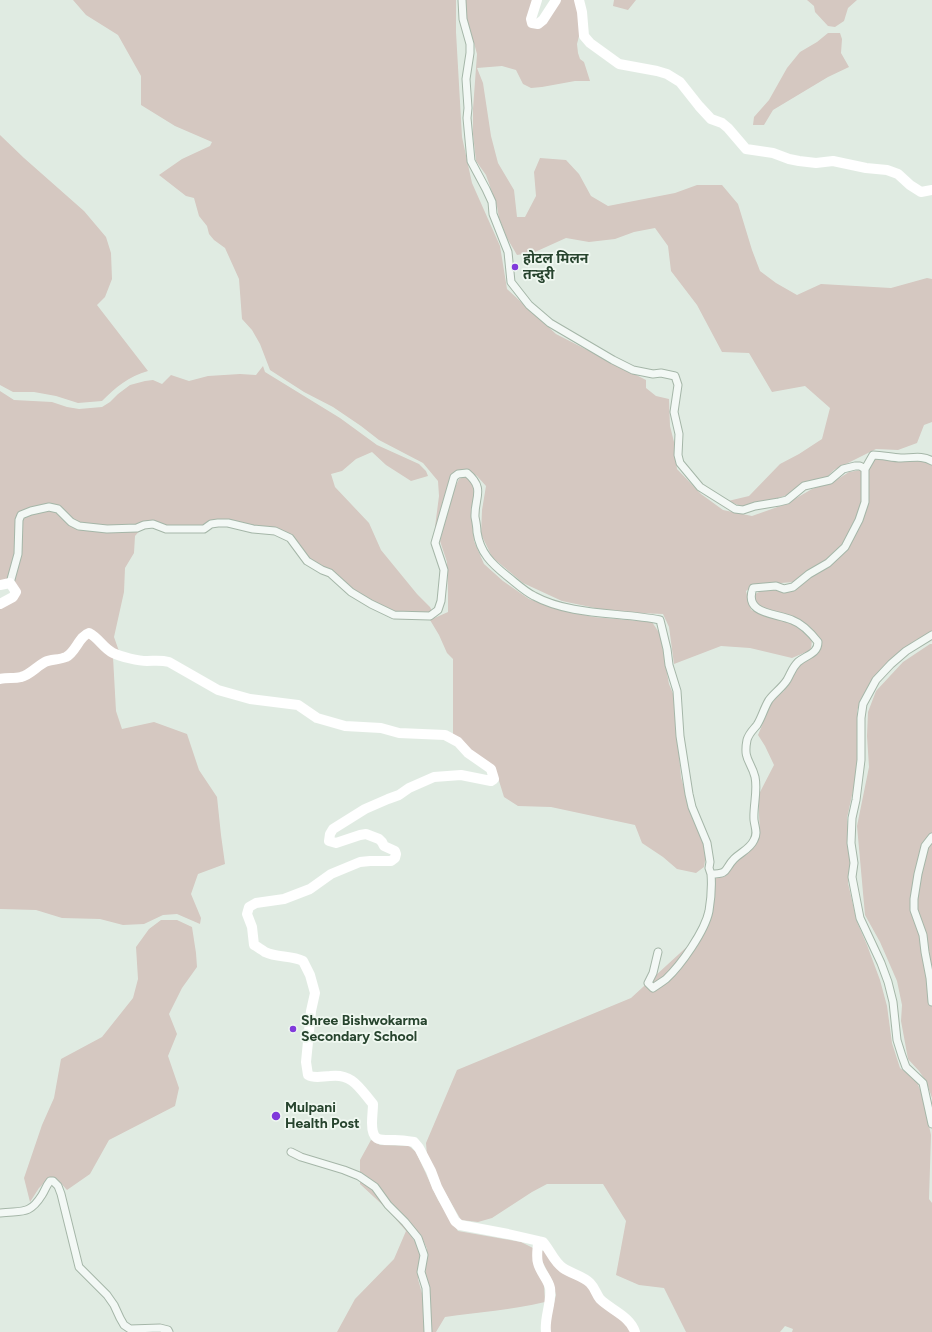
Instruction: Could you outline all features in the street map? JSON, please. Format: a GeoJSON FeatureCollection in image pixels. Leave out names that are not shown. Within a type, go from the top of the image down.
{"type":"FeatureCollection","features":[{"type":"Feature","properties":{"kind":"street"},"geometry":{"type":"LineString","coordinates":[[462,0],[463,19],[470,44],[466,79],[468,108],[467,118],[471,161],[492,202],[493,214],[508,252],[511,282],[529,305],[550,323],[626,367],[640,372],[653,374],[661,373],[675,376],[678,385],[674,412],[679,434],[678,455],[680,463],[700,487],[734,509],[743,510],[787,500],[804,486],[830,480],[843,469],[860,466],[865,469]]}},
{"type":"Feature","properties":{"kind":"street"},"geometry":{"type":"LineString","coordinates":[[538,0],[531,19],[532,23],[538,24],[543,20],[556,0]]}},
{"type":"Feature","properties":{"kind":"street"},"geometry":{"type":"LineString","coordinates":[[579,0],[582,12],[584,36],[590,43],[619,64],[657,71],[667,74],[680,82],[696,103],[711,119],[722,123],[728,128],[746,149],[773,153],[799,161],[816,163],[833,161],[866,168],[887,170],[898,174],[910,185],[921,192],[932,190]]}},
{"type":"Feature","properties":{"kind":"street"},"geometry":{"type":"LineString","coordinates":[[712,874],[722,874],[728,869],[733,860],[748,849],[757,834],[754,811],[756,783],[754,773],[746,758],[747,740],[750,733],[758,722],[770,699],[788,679],[792,668],[802,659],[815,652],[818,647],[818,642],[801,624],[791,619],[760,611],[755,607],[750,596],[753,588],[776,586],[784,589],[793,587],[809,574],[828,563],[845,546],[859,520],[865,502],[865,469],[873,455],[900,458],[928,458],[932,461]]}},
{"type":"Feature","properties":{"kind":"street"},"geometry":{"type":"LineString","coordinates":[[0,604],[13,597],[16,592],[5,584],[18,554],[21,515],[36,509],[49,507],[58,509],[70,522],[79,526],[107,529],[137,528],[144,525],[153,524],[166,529],[204,529],[211,524],[228,523],[253,529],[275,531],[290,538],[307,561],[330,573],[351,592],[371,604],[394,615],[430,616],[438,610],[442,595],[444,570],[435,542],[439,525],[454,477],[458,474],[466,473],[473,479],[478,489],[475,517],[478,539],[483,552],[487,559],[522,588],[535,596],[555,604],[579,610],[606,614],[640,616],[660,620],[671,674],[677,691],[680,736],[689,794],[692,806],[707,843],[710,862],[709,868],[712,874],[712,888],[709,911],[696,940],[665,980],[653,988],[648,983],[653,973],[658,952]]}},
{"type":"Feature","properties":{"kind":"street"},"geometry":{"type":"LineString","coordinates":[[0,679],[7,677],[22,677],[47,661],[67,656],[74,650],[86,634],[89,633],[94,636],[105,648],[120,656],[138,660],[161,660],[169,662],[218,690],[230,694],[256,700],[298,705],[317,718],[345,726],[381,728],[399,733],[445,735],[458,742],[468,753],[491,769],[494,779],[491,781],[461,775],[434,777],[409,788],[399,795],[365,809],[333,829],[330,834],[329,841],[336,843],[366,834],[372,836],[382,842],[384,846],[395,851],[395,858],[391,861],[360,862],[331,874],[310,889],[279,900],[256,903],[249,907],[247,914],[252,927],[254,945],[266,952],[278,956],[290,956],[303,961],[310,975],[315,993],[311,1011],[306,1062],[308,1076],[333,1075],[342,1076],[355,1081],[373,1104],[372,1123],[377,1139],[414,1142],[419,1148],[431,1171],[437,1188],[455,1221],[460,1225],[543,1242],[555,1260],[563,1268],[580,1276],[590,1283],[599,1297],[628,1320],[635,1332]]}},
{"type":"Feature","properties":{"kind":"street"},"geometry":{"type":"LineString","coordinates":[[932,636],[906,651],[891,664],[876,680],[863,704],[861,718],[861,760],[852,818],[851,843],[854,863],[852,877],[860,918],[881,963],[888,982],[902,1056],[906,1067],[923,1083],[932,1124]]}},
{"type":"Feature","properties":{"kind":"street"},"geometry":{"type":"LineString","coordinates":[[932,837],[925,846],[914,899],[914,910],[923,935],[930,978],[932,1002]]}},
{"type":"Feature","properties":{"kind":"street"},"geometry":{"type":"LineString","coordinates":[[291,1152],[301,1158],[344,1170],[359,1176],[375,1187],[388,1205],[418,1238],[424,1255],[421,1272],[426,1288],[428,1332]]}},
{"type":"Feature","properties":{"kind":"street"},"geometry":{"type":"LineString","coordinates":[[0,1214],[25,1211],[35,1206],[46,1186],[50,1181],[53,1181],[58,1186],[61,1194],[79,1267],[107,1295],[124,1325],[130,1329],[160,1328],[168,1330],[169,1332]]}},
{"type":"Feature","properties":{"kind":"street"},"geometry":{"type":"LineString","coordinates":[[538,1241],[538,1263],[550,1289],[545,1325],[546,1332]]}},
{"type":"Feature","properties":{"kind":"shaded area"},"geometry":{"type":"Polygon","coordinates":[[[73,0],[456,0],[456,32],[462,137],[472,183],[500,246],[507,289],[556,334],[646,380],[646,388],[656,396],[669,399],[670,426],[674,442],[677,469],[701,494],[723,510],[752,516],[786,504],[812,489],[835,481],[849,472],[861,470],[863,501],[847,539],[831,556],[794,582],[754,585],[746,591],[751,610],[789,622],[801,628],[812,639],[811,650],[792,658],[750,648],[721,646],[674,664],[669,627],[663,614],[614,612],[562,601],[523,583],[492,557],[481,534],[482,510],[486,486],[477,476],[465,469],[454,475],[438,525],[435,527],[439,496],[438,481],[423,463],[379,440],[333,407],[304,392],[270,370],[260,344],[252,330],[242,319],[239,279],[225,248],[214,240],[209,234],[207,226],[199,216],[194,198],[186,196],[159,175],[182,159],[210,146],[212,142],[175,126],[141,105],[141,76],[118,35],[86,15],[73,0]]]}},
{"type":"Feature","properties":{"kind":"shaded area"},"geometry":{"type":"Polygon","coordinates":[[[465,0],[536,0],[531,26],[557,0],[577,0],[580,32],[577,44],[578,53],[580,59],[584,62],[590,81],[575,81],[531,88],[523,84],[516,70],[502,66],[477,68],[483,83],[491,136],[498,163],[514,190],[517,217],[525,217],[536,196],[534,172],[540,158],[566,160],[579,174],[591,196],[608,206],[675,193],[697,185],[722,185],[738,204],[760,271],[776,283],[797,295],[821,284],[891,288],[927,278],[932,279],[932,422],[924,425],[917,443],[898,450],[876,449],[834,470],[826,478],[807,481],[787,495],[770,501],[743,507],[728,501],[749,496],[780,464],[822,439],[830,408],[805,386],[772,392],[749,353],[722,352],[697,305],[671,271],[668,246],[655,228],[634,232],[615,239],[589,242],[566,238],[535,252],[517,255],[507,238],[499,218],[497,206],[486,175],[476,161],[473,134],[473,109],[477,54],[474,43],[466,38],[465,0]]]}},
{"type":"Feature","properties":{"kind":"shaded area"},"geometry":{"type":"Polygon","coordinates":[[[614,0],[636,0],[628,10],[613,6],[614,0]]]}},
{"type":"Feature","properties":{"kind":"shaded area"},"geometry":{"type":"Polygon","coordinates":[[[807,0],[857,0],[848,8],[844,21],[835,27],[828,26],[815,12],[814,6],[807,0]]]}},
{"type":"Feature","properties":{"kind":"shaded area"},"geometry":{"type":"Polygon","coordinates":[[[828,33],[840,33],[842,39],[841,53],[849,67],[828,77],[773,110],[764,125],[753,125],[754,117],[769,100],[787,68],[800,52],[817,42],[828,33]]]}},
{"type":"Feature","properties":{"kind":"shaded area"},"geometry":{"type":"Polygon","coordinates":[[[0,135],[84,211],[106,237],[111,253],[112,279],[105,297],[97,305],[148,371],[141,373],[123,383],[102,401],[78,403],[56,396],[34,392],[13,392],[0,385],[0,135]]]}},
{"type":"Feature","properties":{"kind":"shaded area"},"geometry":{"type":"Polygon","coordinates":[[[263,366],[265,372],[340,418],[377,445],[419,464],[426,471],[428,476],[411,481],[386,465],[372,452],[356,459],[342,471],[331,474],[335,487],[369,523],[381,550],[432,611],[425,614],[394,612],[353,592],[307,557],[294,540],[246,525],[192,527],[139,524],[109,526],[83,524],[72,520],[59,507],[22,512],[16,553],[9,580],[0,582],[0,391],[14,400],[52,402],[79,409],[102,407],[130,385],[145,381],[153,380],[162,384],[171,375],[189,381],[208,376],[240,374],[256,375],[263,366]]]}},
{"type":"Feature","properties":{"kind":"shaded area"},"geometry":{"type":"Polygon","coordinates":[[[876,458],[920,459],[932,464],[932,632],[916,640],[892,659],[873,678],[861,699],[857,711],[858,768],[847,818],[851,866],[848,883],[857,922],[880,980],[887,1006],[892,1043],[900,1068],[916,1080],[922,1094],[931,1135],[929,1199],[932,1203],[932,1332],[792,1332],[793,1329],[785,1326],[780,1332],[686,1332],[664,1288],[639,1285],[616,1275],[626,1221],[603,1184],[547,1184],[492,1218],[478,1222],[461,1220],[439,1182],[427,1156],[426,1143],[457,1070],[631,998],[703,932],[714,876],[724,877],[742,855],[754,845],[760,834],[759,794],[774,765],[758,735],[772,701],[784,691],[795,670],[804,661],[819,652],[822,642],[816,636],[755,603],[755,594],[763,590],[794,590],[836,558],[868,506],[867,476],[869,466],[876,458]]]}},
{"type":"Feature","properties":{"kind":"shaded area"},"geometry":{"type":"Polygon","coordinates":[[[466,476],[473,485],[475,501],[473,521],[474,541],[484,564],[503,581],[529,599],[555,608],[593,617],[652,622],[660,634],[669,684],[674,696],[681,777],[686,795],[703,839],[706,855],[704,867],[696,873],[677,869],[663,857],[642,843],[635,825],[551,807],[518,806],[504,797],[495,768],[453,737],[453,659],[447,653],[430,620],[448,612],[447,562],[440,541],[452,494],[459,479],[466,476]]]}},
{"type":"Feature","properties":{"kind":"shaded area"},"geometry":{"type":"Polygon","coordinates":[[[49,509],[57,511],[70,524],[142,528],[135,536],[134,553],[125,568],[124,592],[114,637],[120,654],[96,633],[67,654],[27,672],[0,677],[0,606],[9,601],[22,518],[28,513],[49,509]]]}},
{"type":"Feature","properties":{"kind":"shaded area"},"geometry":{"type":"Polygon","coordinates":[[[90,635],[113,657],[116,711],[122,729],[154,722],[187,734],[199,770],[217,797],[225,864],[198,874],[191,894],[201,918],[200,924],[177,914],[163,915],[144,924],[123,925],[100,919],[62,918],[36,910],[0,909],[0,683],[55,663],[90,635]]]}},
{"type":"Feature","properties":{"kind":"shaded area"},"geometry":{"type":"Polygon","coordinates":[[[932,644],[932,1098],[926,1081],[908,1059],[901,1021],[902,1005],[897,981],[880,942],[865,915],[857,826],[869,767],[867,736],[868,712],[876,691],[903,662],[932,644]]]}},
{"type":"Feature","properties":{"kind":"shaded area"},"geometry":{"type":"Polygon","coordinates":[[[161,920],[177,920],[192,927],[196,953],[197,967],[182,988],[169,1014],[177,1034],[168,1056],[179,1088],[175,1106],[109,1140],[90,1174],[67,1190],[57,1179],[49,1178],[39,1188],[30,1202],[24,1178],[42,1125],[54,1098],[61,1059],[102,1037],[133,998],[138,979],[136,947],[149,929],[161,920]]]}},
{"type":"Feature","properties":{"kind":"shaded area"},"geometry":{"type":"Polygon","coordinates":[[[371,1140],[380,1145],[409,1146],[416,1152],[438,1200],[458,1231],[521,1242],[533,1248],[544,1286],[545,1302],[508,1309],[445,1317],[436,1332],[431,1332],[425,1276],[427,1249],[421,1235],[407,1231],[417,1244],[421,1256],[418,1279],[423,1297],[425,1332],[337,1332],[355,1299],[394,1259],[406,1231],[388,1210],[360,1184],[360,1160],[371,1140]]]}},
{"type":"Feature","properties":{"kind":"shaded area"},"geometry":{"type":"Polygon","coordinates":[[[545,1250],[581,1280],[627,1325],[631,1332],[550,1332],[549,1324],[556,1295],[552,1280],[541,1259],[542,1251],[545,1250]]]}},
{"type":"Feature","properties":{"kind":"place","name":"होटल मिलन तन्दुरी"},"geometry":{"type":"Point","coordinates":[515,267]}},
{"type":"Feature","properties":{"kind":"place","name":"Shree Bishwokarma Secondary School"},"geometry":{"type":"Point","coordinates":[293,1029]}},
{"type":"Feature","properties":{"kind":"place","name":"Mulpani Health Post"},"geometry":{"type":"Point","coordinates":[276,1116]}}]}
